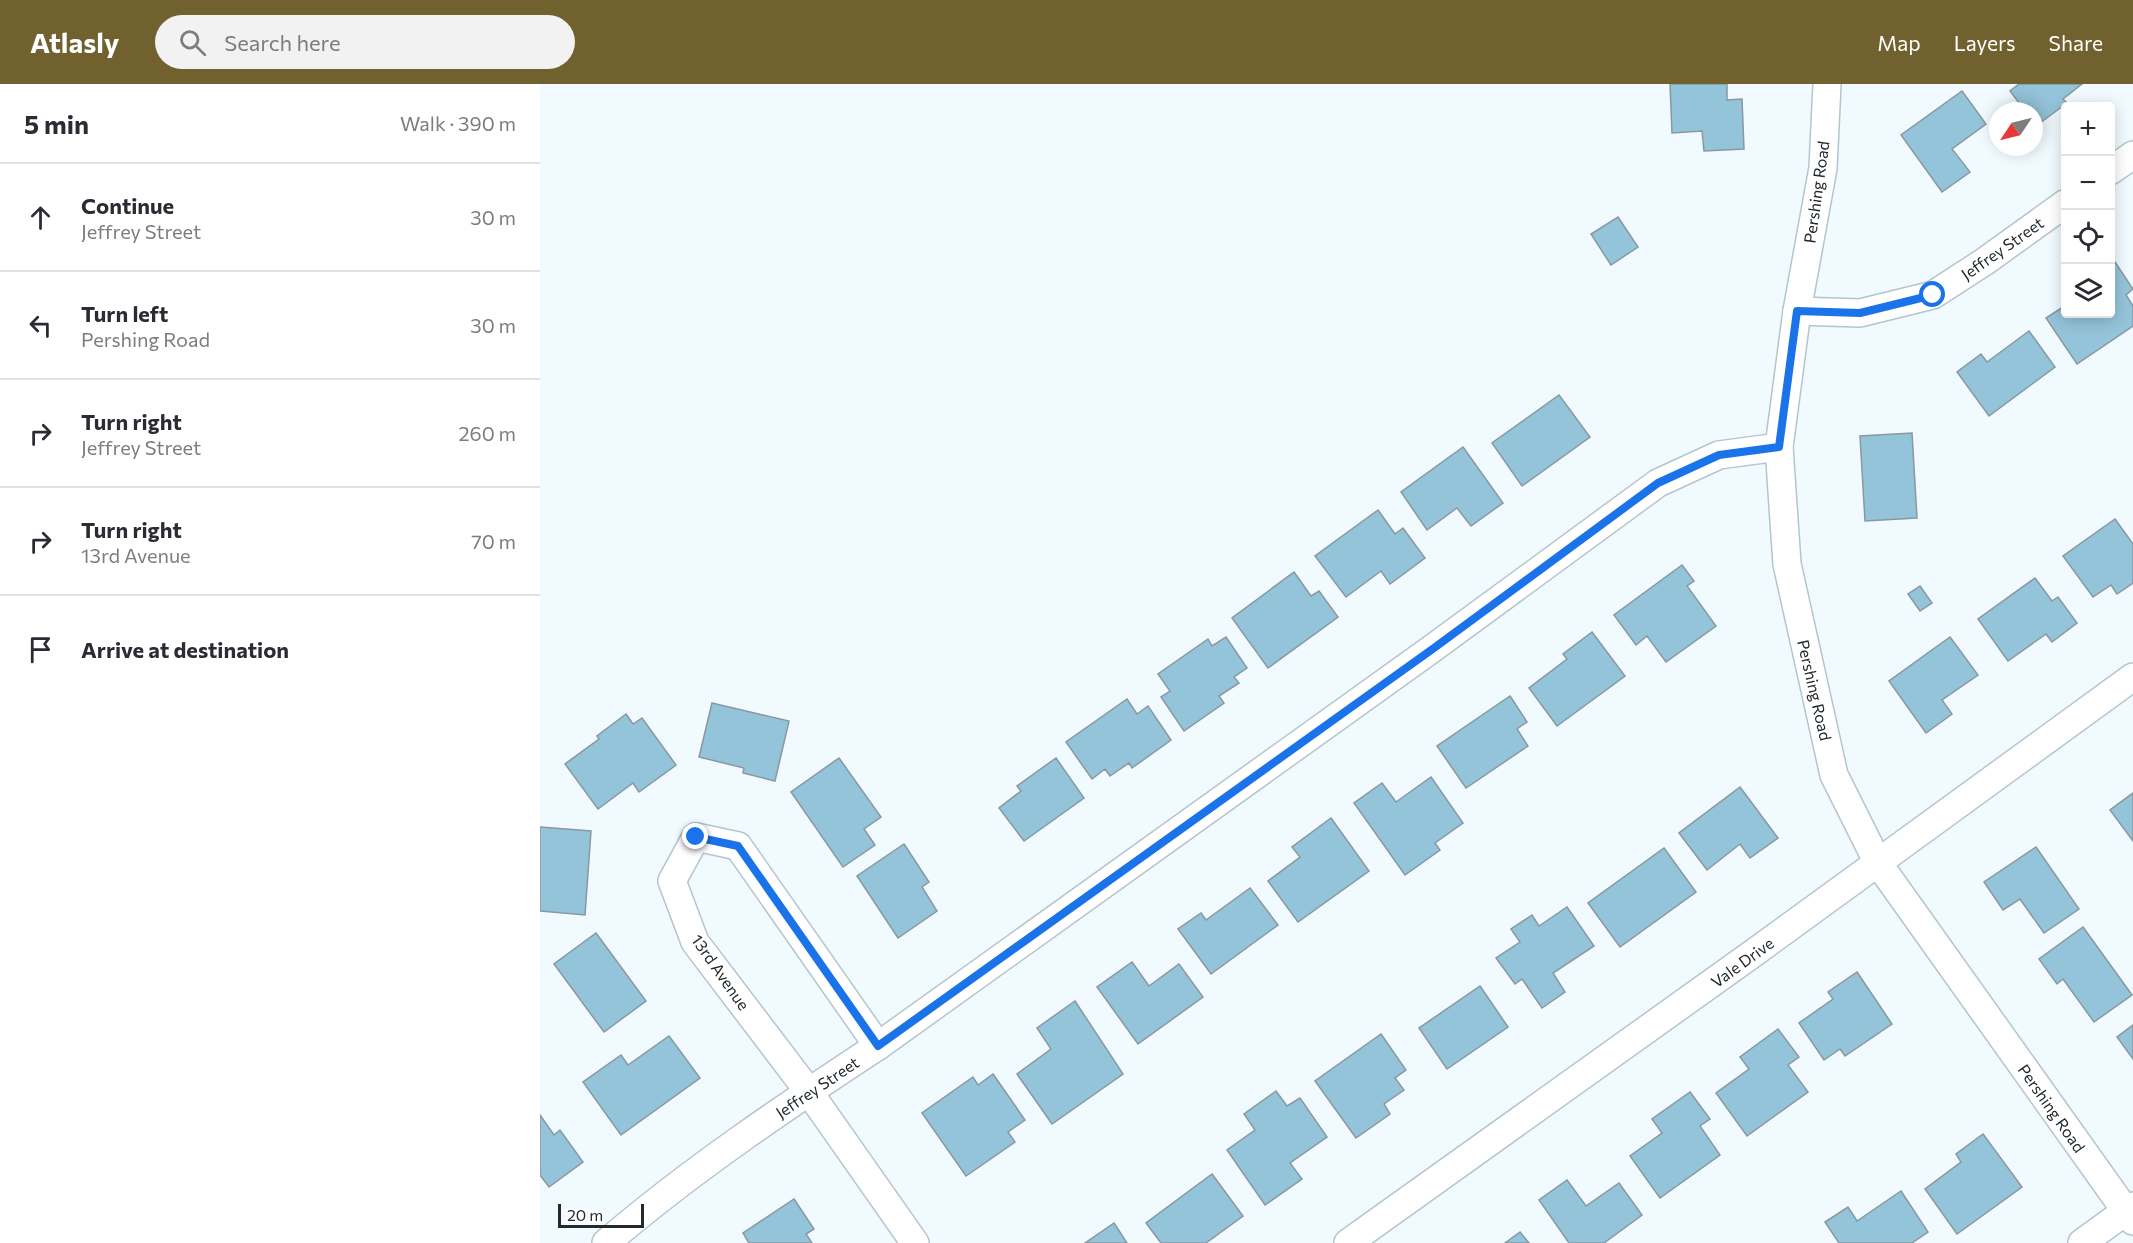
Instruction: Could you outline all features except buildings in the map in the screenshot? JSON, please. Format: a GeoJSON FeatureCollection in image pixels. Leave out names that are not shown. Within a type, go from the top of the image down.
{"type":"FeatureCollection","features":[{"type":"Feature","properties":{"kind":"street","name":"Pershing Road"},"geometry":{"type":"LineString","coordinates":[[1827,84],[1823,168],[1797,311],[1779,447],[1787,564],[1834,775],[1878,863],[2130,1213]]}},
{"type":"Feature","properties":{"kind":"street"},"geometry":{"type":"LineString","coordinates":[[2115,168],[2133,155]]}},
{"type":"Feature","properties":{"kind":"street","name":"Jeffrey Street"},"geometry":{"type":"LineString","coordinates":[[1797,311],[1860,313],[1933,295],[1984,262],[2061,207]]}},
{"type":"Feature","properties":{"kind":"street","name":"Jeffrey Street"},"geometry":{"type":"LineString","coordinates":[[606,1243],[644,1210],[809,1092],[878,1046],[1424,655],[1658,483],[1719,455],[1779,447]]}},
{"type":"Feature","properties":{"kind":"street","name":"Vale Drive"},"geometry":{"type":"LineString","coordinates":[[1348,1243],[2133,677]]}},
{"type":"Feature","properties":{"kind":"street","name":"13rd Avenue"},"geometry":{"type":"LineString","coordinates":[[878,1046],[738,846],[696,837],[672,880],[695,942],[809,1092],[915,1243]]}},
{"type":"Feature","properties":{"kind":"street"},"geometry":{"type":"LineString","coordinates":[[2082,1243],[2130,1213]]}},
{"type":"Feature","properties":{"kind":"route"},"geometry":{"type":"LineString","coordinates":[[696,837],[738,846],[878,1046],[1434,648],[1658,483],[1719,455],[1779,447],[1797,311],[1860,313],[1933,295]]}}]}
